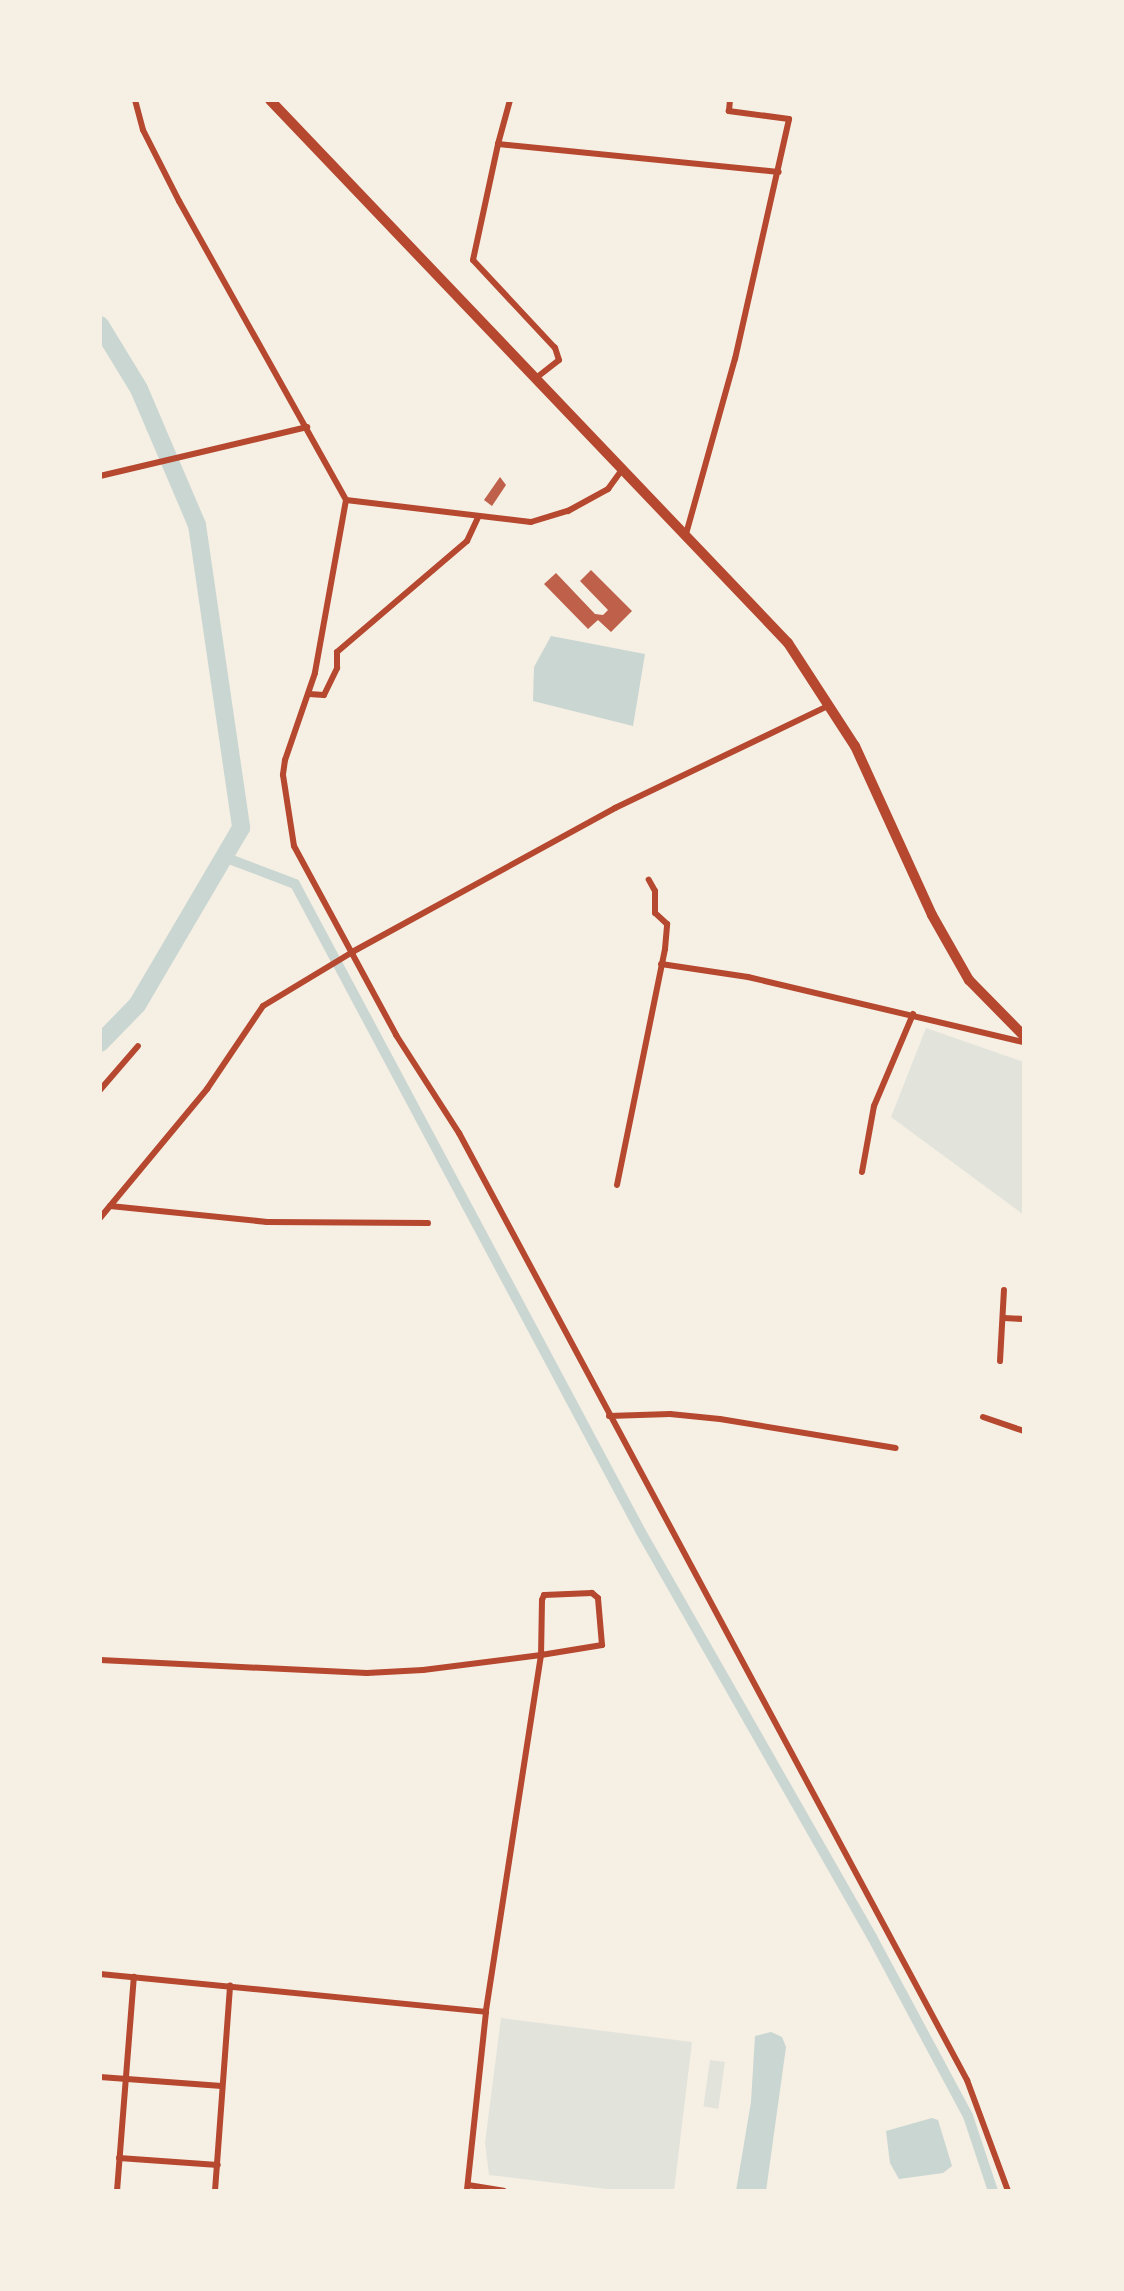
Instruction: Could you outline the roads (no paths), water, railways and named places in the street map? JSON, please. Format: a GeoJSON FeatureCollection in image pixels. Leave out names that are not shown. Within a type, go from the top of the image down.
{"type":"FeatureCollection","features":[{"type":"Feature","properties":{"kind":"highway"},"geometry":{"type":"LineString","coordinates":[[270,100],[788,643],[855,746],[932,915],[969,980],[1024,1036]]}},
{"type":"Feature","properties":{"kind":"street"},"geometry":{"type":"LineString","coordinates":[[135,100],[143,131],[179,201],[346,500],[309,694],[283,775],[294,846],[396,1035],[459,1133],[967,2080],[1009,2191]]}},
{"type":"Feature","properties":{"kind":"street"},"geometry":{"type":"LineString","coordinates":[[510,100],[473,260],[555,348],[559,360],[537,378]]}},
{"type":"Feature","properties":{"kind":"street"},"geometry":{"type":"LineString","coordinates":[[686,534],[718,429],[789,119],[729,111],[730,100]]}},
{"type":"Feature","properties":{"kind":"street"},"geometry":{"type":"LineString","coordinates":[[498,144],[779,172]]}},
{"type":"Feature","properties":{"kind":"street"},"geometry":{"type":"LineString","coordinates":[[100,476],[129,472],[307,427]]}},
{"type":"Feature","properties":{"kind":"street"},"geometry":{"type":"LineString","coordinates":[[346,500],[531,522],[568,511],[608,489],[623,468]]}},
{"type":"Feature","properties":{"kind":"street"},"geometry":{"type":"LineString","coordinates":[[309,694],[324,695],[337,668],[337,652],[467,541],[478,517]]}},
{"type":"Feature","properties":{"kind":"street"},"geometry":{"type":"LineString","coordinates":[[100,1218],[207,1089],[263,1006],[351,952],[615,808],[830,705]]}},
{"type":"Feature","properties":{"kind":"street"},"geometry":{"type":"LineString","coordinates":[[617,1185],[667,924],[655,913],[655,891],[649,880]]}},
{"type":"Feature","properties":{"kind":"street"},"geometry":{"type":"LineString","coordinates":[[661,964],[748,977],[1024,1042]]}},
{"type":"Feature","properties":{"kind":"street"},"geometry":{"type":"LineString","coordinates":[[862,1172],[874,1106],[913,1014]]}},
{"type":"Feature","properties":{"kind":"street"},"geometry":{"type":"LineString","coordinates":[[100,1090],[138,1046]]}},
{"type":"Feature","properties":{"kind":"street"},"geometry":{"type":"LineString","coordinates":[[110,1206],[268,1222],[428,1223]]}},
{"type":"Feature","properties":{"kind":"street"},"geometry":{"type":"LineString","coordinates":[[1000,1361],[1004,1290]]}},
{"type":"Feature","properties":{"kind":"street"},"geometry":{"type":"LineString","coordinates":[[1004,1318],[1024,1319]]}},
{"type":"Feature","properties":{"kind":"street"},"geometry":{"type":"LineString","coordinates":[[609,1416],[670,1414],[720,1419],[895,1448]]}},
{"type":"Feature","properties":{"kind":"street"},"geometry":{"type":"LineString","coordinates":[[983,1417],[1024,1431]]}},
{"type":"Feature","properties":{"kind":"street"},"geometry":{"type":"LineString","coordinates":[[100,1660],[367,1673],[541,1655],[602,1645],[598,1598],[592,1593],[544,1595],[541,1655],[486,2012],[467,2188],[504,2191]]}},
{"type":"Feature","properties":{"kind":"street"},"geometry":{"type":"LineString","coordinates":[[100,1974],[486,2012]]}},
{"type":"Feature","properties":{"kind":"street"},"geometry":{"type":"LineString","coordinates":[[117,2191],[134,1977]]}},
{"type":"Feature","properties":{"kind":"street"},"geometry":{"type":"LineString","coordinates":[[215,2191],[230,1986]]}},
{"type":"Feature","properties":{"kind":"street"},"geometry":{"type":"LineString","coordinates":[[100,2077],[222,2086]]}},
{"type":"Feature","properties":{"kind":"street"},"geometry":{"type":"LineString","coordinates":[[119,2158],[218,2165]]}},
{"type":"Feature","properties":{"kind":"waterway"},"geometry":{"type":"LineString","coordinates":[[100,325],[139,389],[197,525],[241,828],[137,1005],[100,1043]]}},
{"type":"Feature","properties":{"kind":"waterway"},"geometry":{"type":"LineString","coordinates":[[224,857],[295,884],[641,1532],[872,1937],[968,2116],[993,2191]]}}]}
